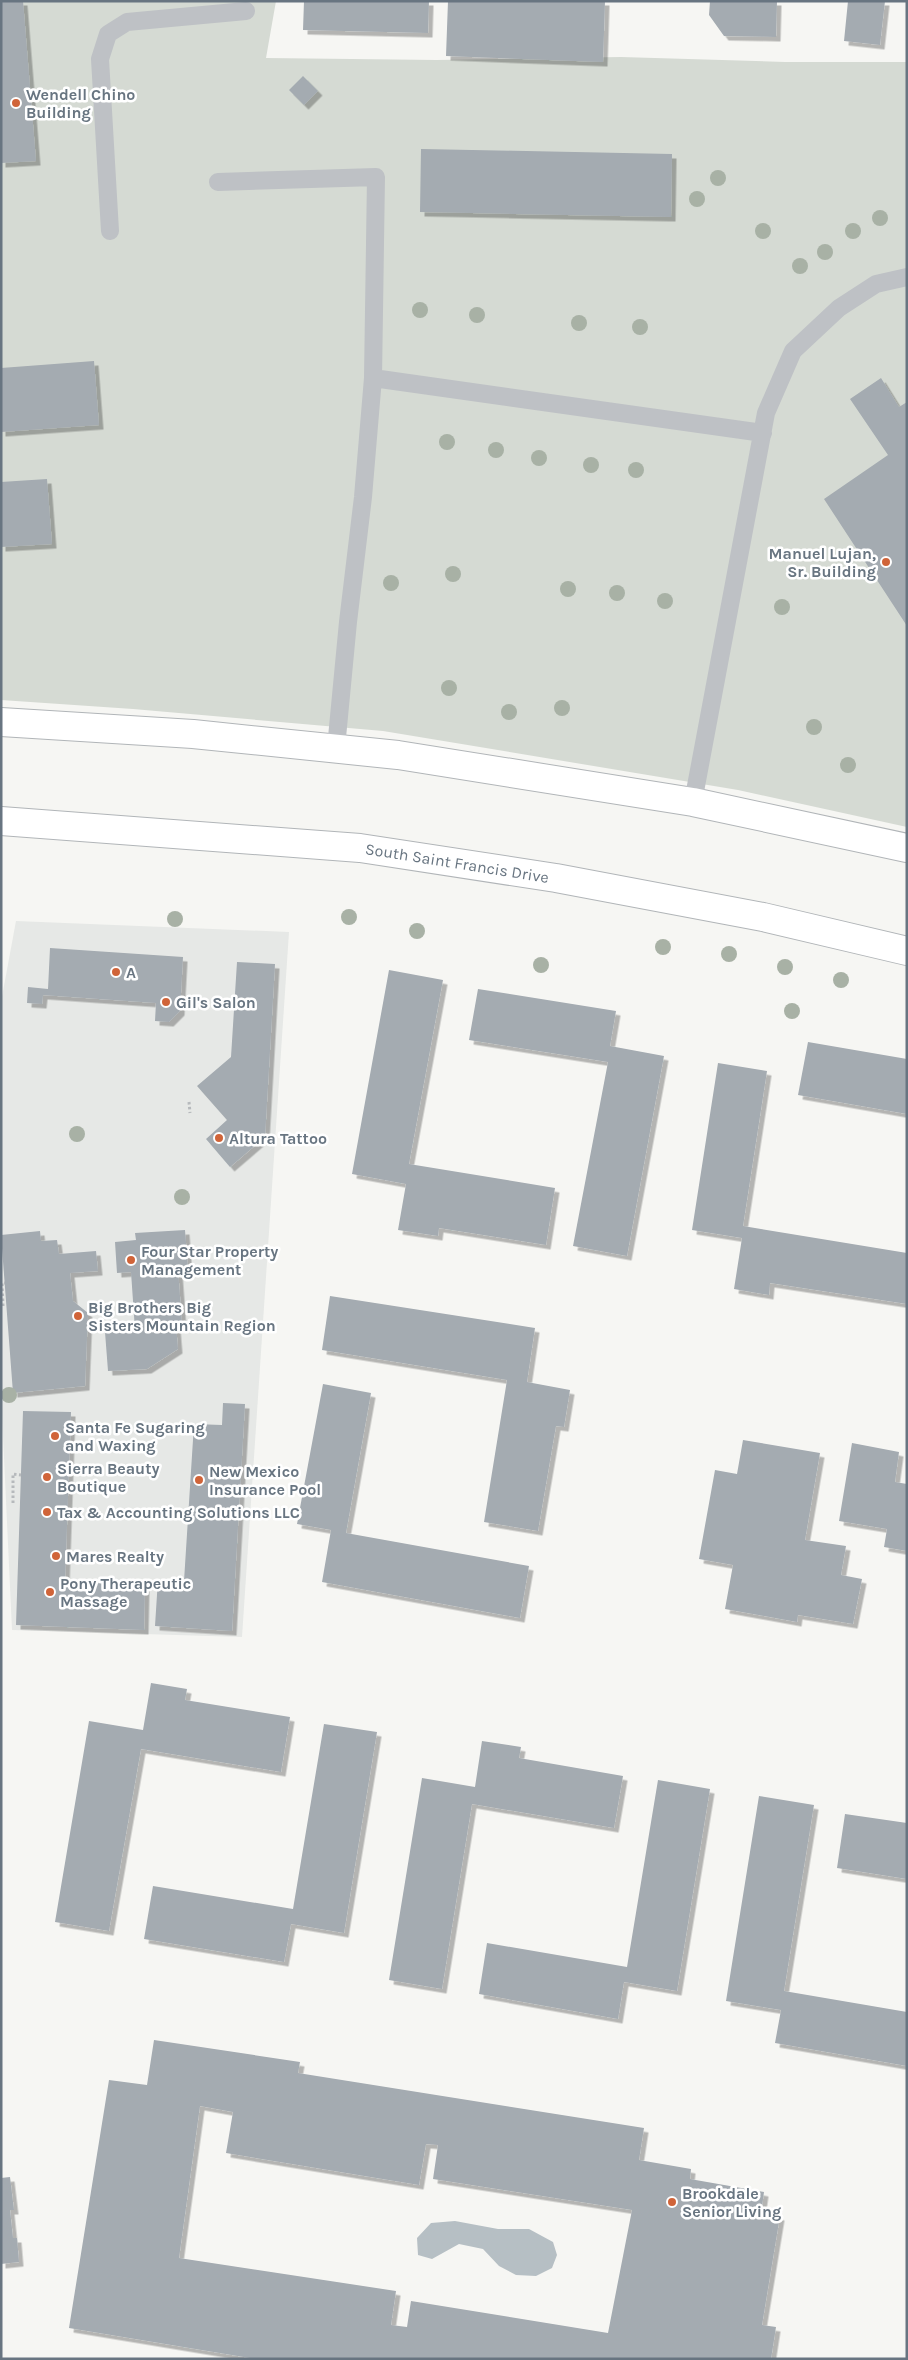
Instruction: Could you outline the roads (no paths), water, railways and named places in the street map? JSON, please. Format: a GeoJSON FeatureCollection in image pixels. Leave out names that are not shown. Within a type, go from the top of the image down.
{"type":"FeatureCollection","features":[{"type":"Feature","properties":{"kind":"highway"},"geometry":{"type":"LineString","coordinates":[[1,722],[193,734],[398,754],[693,802],[907,848]]}},
{"type":"Feature","properties":{"kind":"highway","name":"South Saint Francis Drive"},"geometry":{"type":"LineString","coordinates":[[1,821],[360,848],[556,878],[763,917],[907,951]]}},
{"type":"Feature","properties":{"kind":"lane"},"geometry":{"type":"LineString","coordinates":[[110,231],[100,59],[108,34],[126,22],[246,11]]}},
{"type":"Feature","properties":{"kind":"lane"},"geometry":{"type":"LineString","coordinates":[[218,182],[376,177],[372,378],[364,497],[348,622],[336,748]]}},
{"type":"Feature","properties":{"kind":"lane"},"geometry":{"type":"LineString","coordinates":[[693,802],[766,413],[793,351],[838,308],[876,284],[907,278]]}},
{"type":"Feature","properties":{"kind":"lane"},"geometry":{"type":"LineString","coordinates":[[372,378],[763,433]]}},
{"type":"Feature","properties":{"kind":"place","name":"Wendell Chino Building"},"geometry":{"type":"Point","coordinates":[16,103]}},
{"type":"Feature","properties":{"kind":"place","name":"Manuel Lujan, Sr. Building"},"geometry":{"type":"Point","coordinates":[886,562]}},
{"type":"Feature","properties":{"kind":"place","name":"A"},"geometry":{"type":"Point","coordinates":[116,972]}},
{"type":"Feature","properties":{"kind":"place","name":"Gil's Salon"},"geometry":{"type":"Point","coordinates":[166,1002]}},
{"type":"Feature","properties":{"kind":"place","name":"Altura Tattoo"},"geometry":{"type":"Point","coordinates":[219,1138]}},
{"type":"Feature","properties":{"kind":"place","name":"Four Star Property Management"},"geometry":{"type":"Point","coordinates":[131,1260]}},
{"type":"Feature","properties":{"kind":"place","name":"Big Brothers Big Sisters Mountain Region"},"geometry":{"type":"Point","coordinates":[78,1316]}},
{"type":"Feature","properties":{"kind":"place","name":"Santa Fe Sugaring and Waxing"},"geometry":{"type":"Point","coordinates":[55,1436]}},
{"type":"Feature","properties":{"kind":"place","name":"Sierra Beauty Boutique"},"geometry":{"type":"Point","coordinates":[47,1477]}},
{"type":"Feature","properties":{"kind":"place","name":"New Mexico Insurance Pool"},"geometry":{"type":"Point","coordinates":[199,1480]}},
{"type":"Feature","properties":{"kind":"place","name":"Tax & Accounting Solutions LLC"},"geometry":{"type":"Point","coordinates":[47,1512]}},
{"type":"Feature","properties":{"kind":"place","name":"Mares Realty"},"geometry":{"type":"Point","coordinates":[56,1556]}},
{"type":"Feature","properties":{"kind":"place","name":"Pony Therapeutic Massage"},"geometry":{"type":"Point","coordinates":[50,1592]}},
{"type":"Feature","properties":{"kind":"place","name":"Brookdale Senior Living"},"geometry":{"type":"Point","coordinates":[672,2202]}}]}
